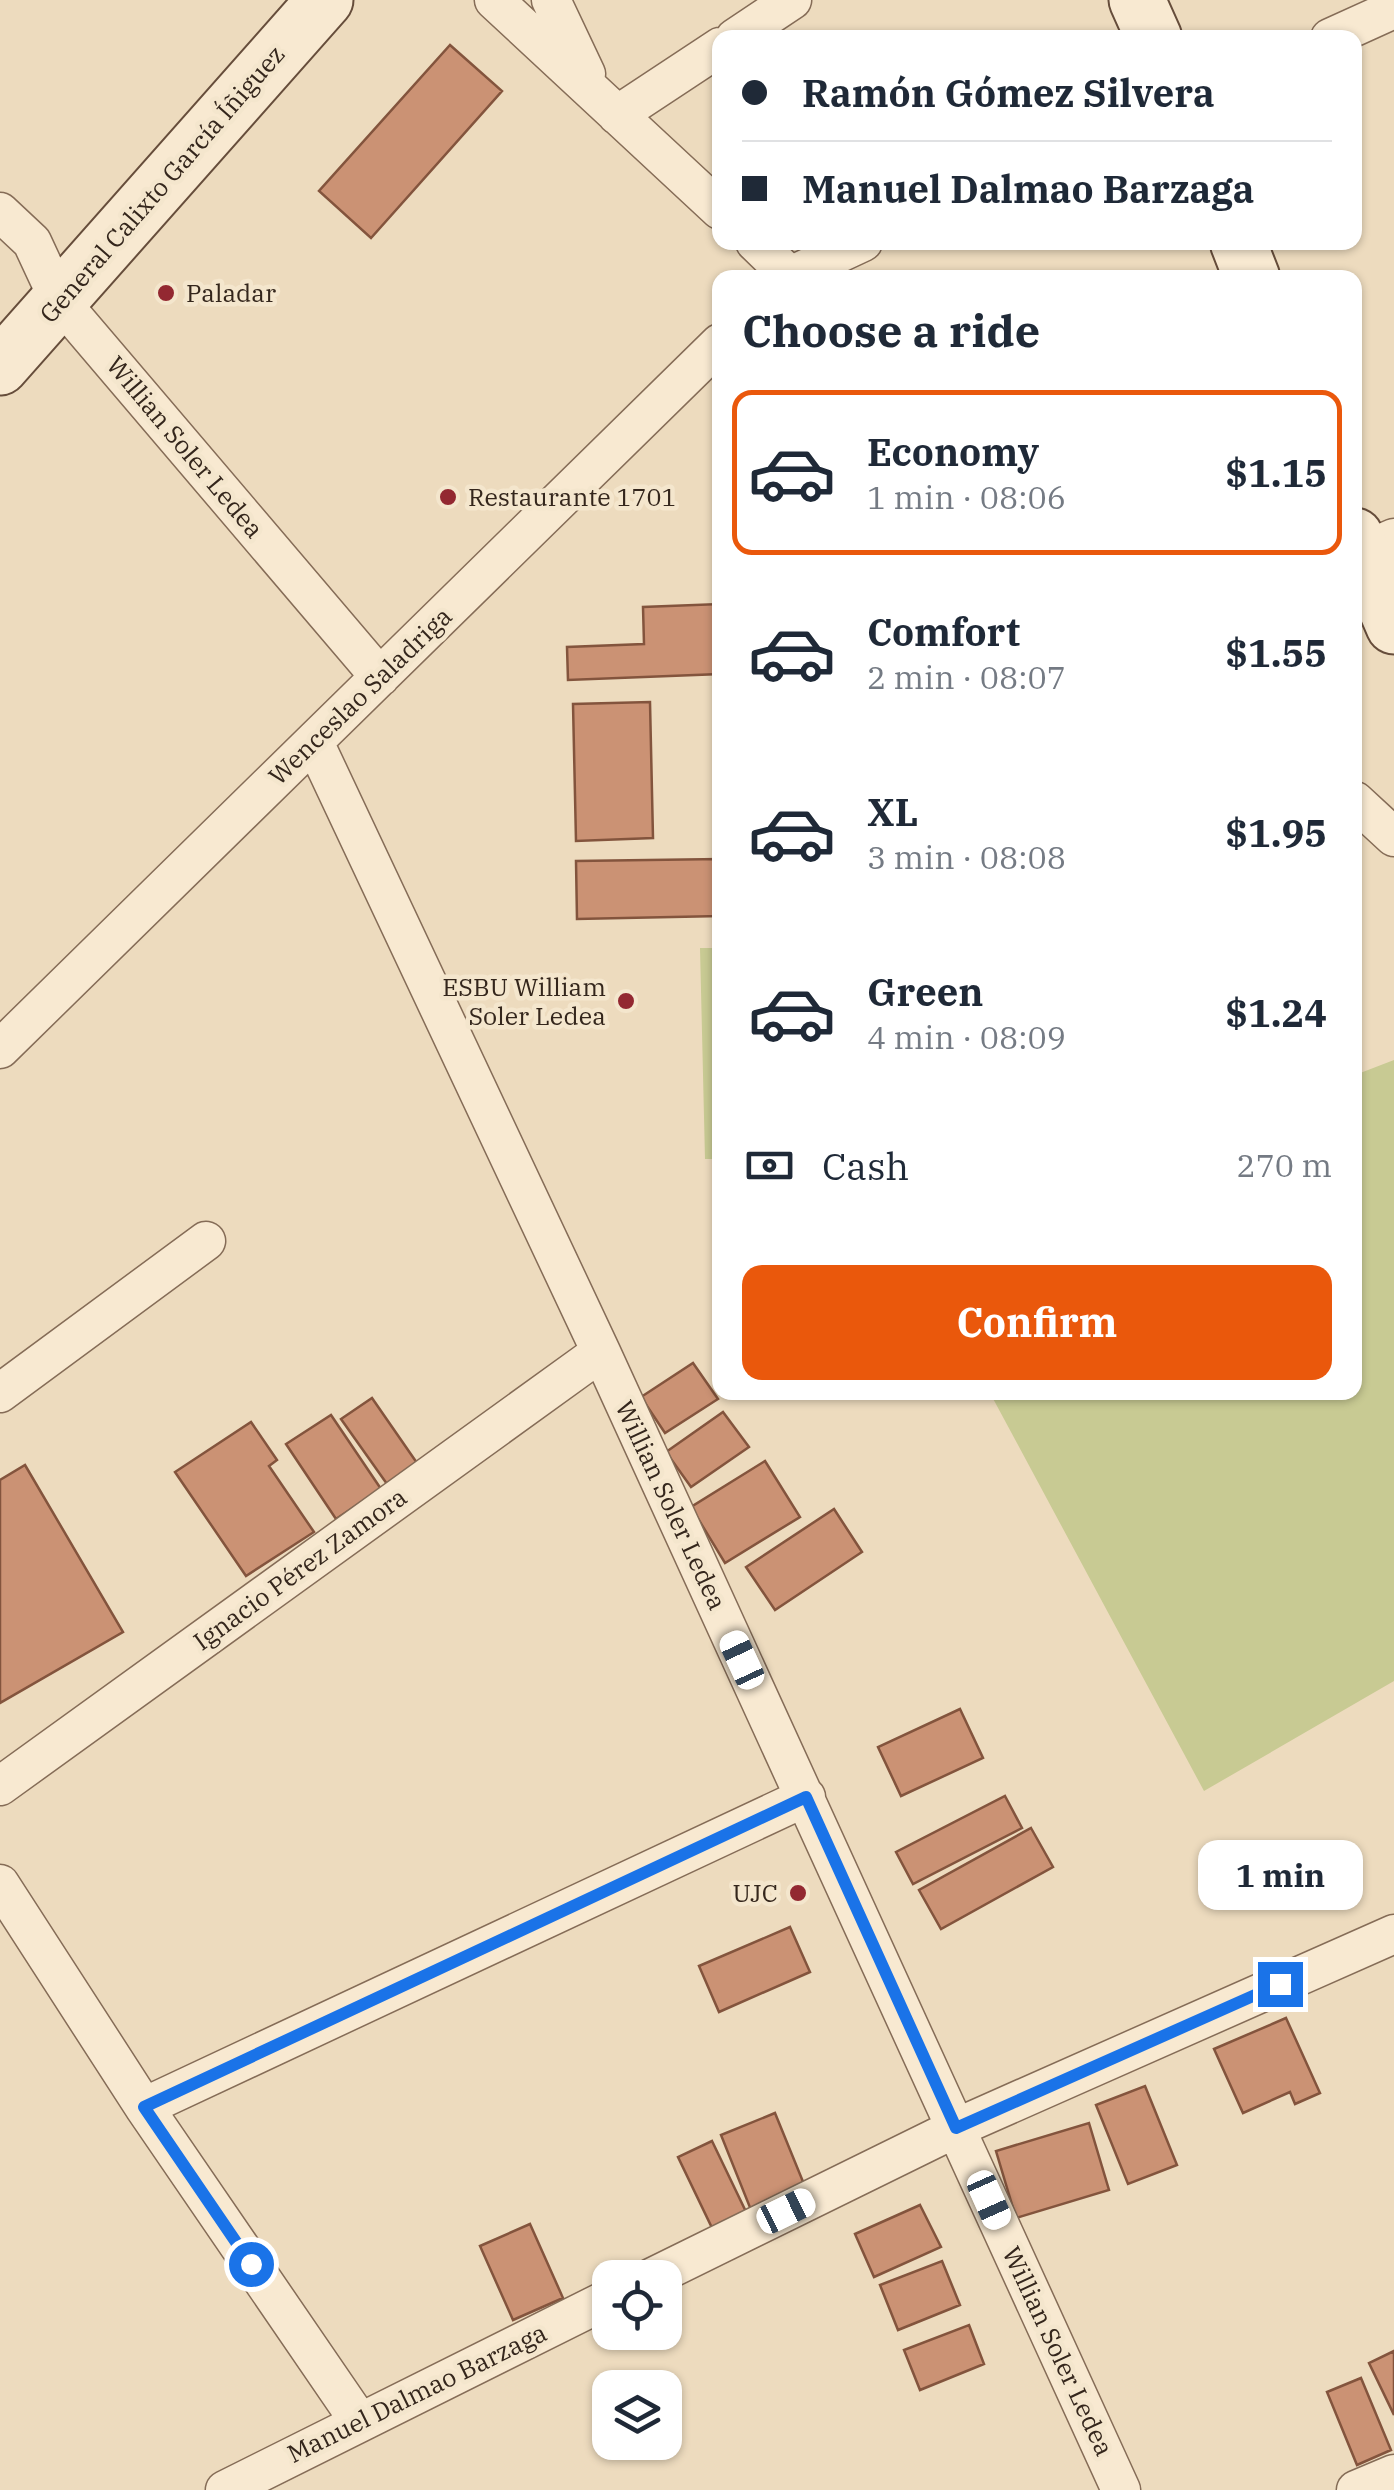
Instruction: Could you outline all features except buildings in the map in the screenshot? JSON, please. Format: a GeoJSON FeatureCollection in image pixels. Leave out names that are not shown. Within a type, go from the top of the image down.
{"type":"FeatureCollection","features":[{"type":"Feature","properties":{"kind":"main road","name":"General Calixto García Íñiguez"},"geometry":{"type":"LineString","coordinates":[[0,368],[325,0]]}},
{"type":"Feature","properties":{"kind":"main road"},"geometry":{"type":"LineString","coordinates":[[1137,0],[1150,30]]}},
{"type":"Feature","properties":{"kind":"main road"},"geometry":{"type":"LineString","coordinates":[[1366,545],[1394,626]]}},
{"type":"Feature","properties":{"kind":"street"},"geometry":{"type":"LineString","coordinates":[[494,0],[712,203]]}},
{"type":"Feature","properties":{"kind":"street"},"geometry":{"type":"LineString","coordinates":[[551,0],[607,105]]}},
{"type":"Feature","properties":{"kind":"street"},"geometry":{"type":"LineString","coordinates":[[747,30],[792,0]]}},
{"type":"Feature","properties":{"kind":"street"},"geometry":{"type":"LineString","coordinates":[[1348,30],[1394,9]]}},
{"type":"Feature","properties":{"kind":"street"},"geometry":{"type":"LineString","coordinates":[[607,105],[712,51]]}},
{"type":"Feature","properties":{"kind":"street","name":"Willian Soler Ledea"},"geometry":{"type":"LineString","coordinates":[[0,212],[32,242],[59,300],[380,676]]}},
{"type":"Feature","properties":{"kind":"street"},"geometry":{"type":"LineString","coordinates":[[763,250],[782,270]]}},
{"type":"Feature","properties":{"kind":"street"},"geometry":{"type":"LineString","coordinates":[[804,270],[846,250]]}},
{"type":"Feature","properties":{"kind":"street","name":"Wenceslao Saladriga"},"geometry":{"type":"LineString","coordinates":[[0,1049],[712,351]]}},
{"type":"Feature","properties":{"kind":"street","name":"Willian Soler Ledea"},"geometry":{"type":"LineString","coordinates":[[314,742],[601,1352],[1121,2490]]}},
{"type":"Feature","properties":{"kind":"street"},"geometry":{"type":"LineString","coordinates":[[1362,808],[1394,838]]}},
{"type":"Feature","properties":{"kind":"street"},"geometry":{"type":"LineString","coordinates":[[0,1393],[206,1241]]}},
{"type":"Feature","properties":{"kind":"street","name":"Ignacio Pérez Zamora"},"geometry":{"type":"LineString","coordinates":[[0,1786],[601,1352]]}},
{"type":"Feature","properties":{"kind":"street"},"geometry":{"type":"LineString","coordinates":[[144,2107],[806,1797]]}},
{"type":"Feature","properties":{"kind":"street"},"geometry":{"type":"LineString","coordinates":[[0,1884],[144,2107],[359,2421]]}},
{"type":"Feature","properties":{"kind":"street"},"geometry":{"type":"LineString","coordinates":[[682,2263],[956,2128],[1392,1940]]}},
{"type":"Feature","properties":{"kind":"street","name":"Manuel Dalmao Barzaga"},"geometry":{"type":"LineString","coordinates":[[225,2490],[275,2478],[359,2421],[592,2307]]}},
{"type":"Feature","properties":{"kind":"street"},"geometry":{"type":"LineString","coordinates":[[1356,2490],[1394,2474]]}},
{"type":"Feature","properties":{"kind":"green space"},"geometry":{"type":"Polygon","coordinates":[[[700,948],[712,948],[712,1159],[705,1159],[700,948]]]}},
{"type":"Feature","properties":{"kind":"green space"},"geometry":{"type":"Polygon","coordinates":[[[1394,1060],[1394,1681],[1204,1791],[994,1400],[1362,1400],[1362,1072],[1394,1060]]]}},
{"type":"Feature","properties":{"kind":"place","name":"Paladar"},"geometry":{"type":"Point","coordinates":[166,293]}},
{"type":"Feature","properties":{"kind":"place","name":"Restaurante 1701"},"geometry":{"type":"Point","coordinates":[448,497]}},
{"type":"Feature","properties":{"kind":"place","name":"ESBU William Soler Ledea"},"geometry":{"type":"Point","coordinates":[626,1001]}},
{"type":"Feature","properties":{"kind":"place","name":"UJC"},"geometry":{"type":"Point","coordinates":[798,1893]}},
{"type":"Feature","properties":{"kind":"route"},"geometry":{"type":"LineString","coordinates":[[251,2264],[144,2107],[806,1797],[956,2128],[1280,1984]]}}]}
